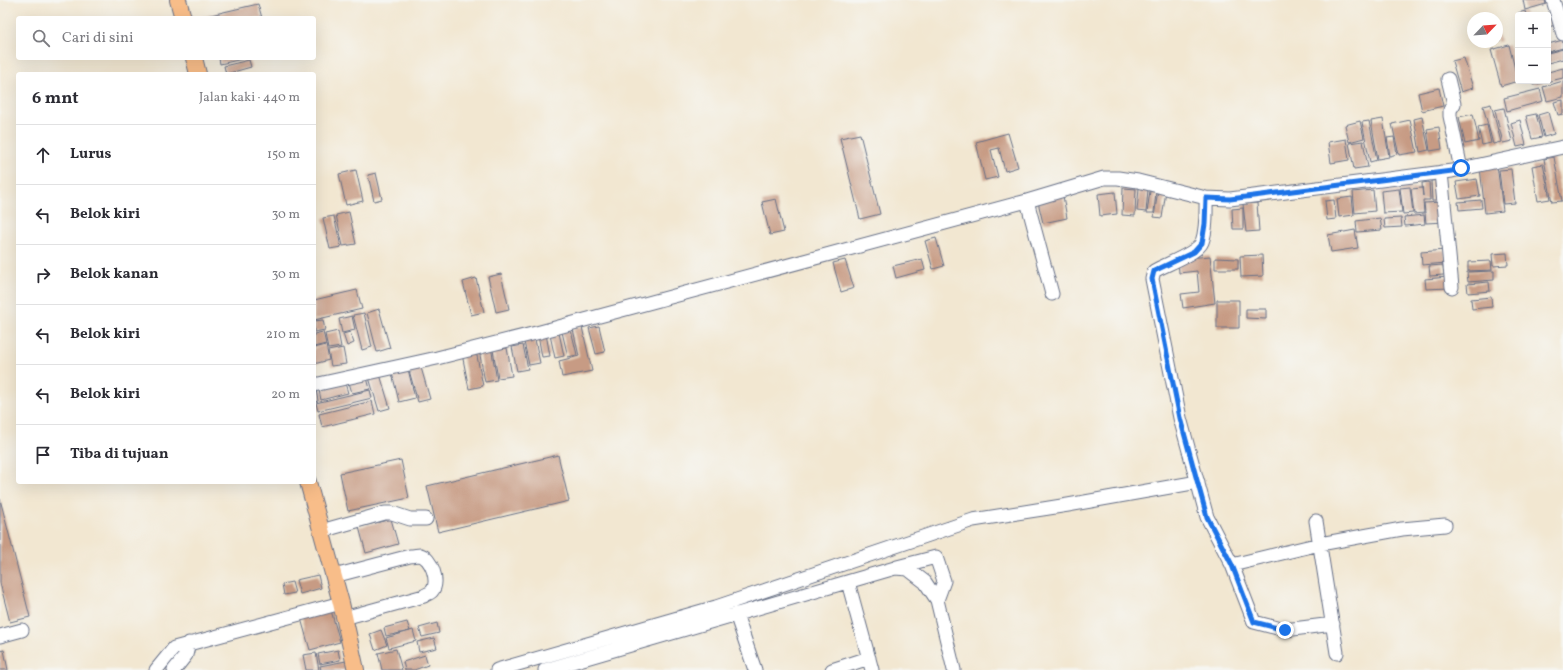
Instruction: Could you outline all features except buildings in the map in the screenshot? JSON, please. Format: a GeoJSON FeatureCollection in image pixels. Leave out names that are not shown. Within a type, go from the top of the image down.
{"type":"FeatureCollection","features":[{"type":"Feature","properties":{"kind":"main road"},"geometry":{"type":"LineString","coordinates":[[178,0],[182,16]]}},
{"type":"Feature","properties":{"kind":"main road"},"geometry":{"type":"LineString","coordinates":[[194,60],[198,72]]}},
{"type":"Feature","properties":{"kind":"main road"},"geometry":{"type":"LineString","coordinates":[[309,484],[343,610],[356,670]]}},
{"type":"Feature","properties":{"kind":"street"},"geometry":{"type":"LineString","coordinates":[[1553,0],[1563,34]]}},
{"type":"Feature","properties":{"kind":"street"},"geometry":{"type":"LineString","coordinates":[[1448,79],[1454,104],[1450,110],[1450,116],[1461,168]]}},
{"type":"Feature","properties":{"kind":"street"},"geometry":{"type":"LineString","coordinates":[[316,385],[437,358],[540,332],[1027,201],[1104,178],[1118,178],[1138,181],[1206,198],[1230,199],[1441,172],[1563,147]]}},
{"type":"Feature","properties":{"kind":"street"},"geometry":{"type":"LineString","coordinates":[[1441,172],[1452,287]]}},
{"type":"Feature","properties":{"kind":"street"},"geometry":{"type":"LineString","coordinates":[[1206,198],[1205,224],[1202,243],[1194,252],[1154,271],[1152,279],[1180,418],[1207,517],[1232,565],[1254,622],[1285,630],[1333,624]]}},
{"type":"Feature","properties":{"kind":"street"},"geometry":{"type":"LineString","coordinates":[[1027,201],[1052,294]]}},
{"type":"Feature","properties":{"kind":"street"},"geometry":{"type":"LineString","coordinates":[[497,670],[716,607],[973,520],[1198,482]]}},
{"type":"Feature","properties":{"kind":"street"},"geometry":{"type":"LineString","coordinates":[[321,531],[385,513],[392,513],[410,519],[426,519]]}},
{"type":"Feature","properties":{"kind":"street"},"geometry":{"type":"LineString","coordinates":[[1316,521],[1337,652]]}},
{"type":"Feature","properties":{"kind":"street"},"geometry":{"type":"LineString","coordinates":[[1232,565],[1320,544],[1402,529],[1445,525]]}},
{"type":"Feature","properties":{"kind":"street"},"geometry":{"type":"LineString","coordinates":[[156,670],[174,648],[189,643],[343,610],[424,596],[432,591],[435,584],[434,572],[428,559],[420,555],[410,556],[334,576]]}},
{"type":"Feature","properties":{"kind":"street"},"geometry":{"type":"LineString","coordinates":[[545,670],[936,557],[944,581],[937,600]]}},
{"type":"Feature","properties":{"kind":"street"},"geometry":{"type":"LineString","coordinates":[[895,568],[908,569],[925,582],[937,600],[954,670]]}},
{"type":"Feature","properties":{"kind":"street"},"geometry":{"type":"LineString","coordinates":[[832,670],[870,664],[848,582]]}},
{"type":"Feature","properties":{"kind":"street"},"geometry":{"type":"LineString","coordinates":[[736,614],[755,670]]}},
{"type":"Feature","properties":{"kind":"street"},"geometry":{"type":"LineString","coordinates":[[0,636],[22,630]]}},
{"type":"Feature","properties":{"kind":"street"},"geometry":{"type":"LineString","coordinates":[[174,670],[186,656],[189,643]]}},
{"type":"Feature","properties":{"kind":"route"},"geometry":{"type":"LineString","coordinates":[[1285,630],[1254,622],[1232,565],[1207,517],[1180,418],[1152,279],[1154,271],[1194,252],[1202,243],[1205,224],[1206,198],[1230,199],[1452,171],[1461,168]]}}]}
